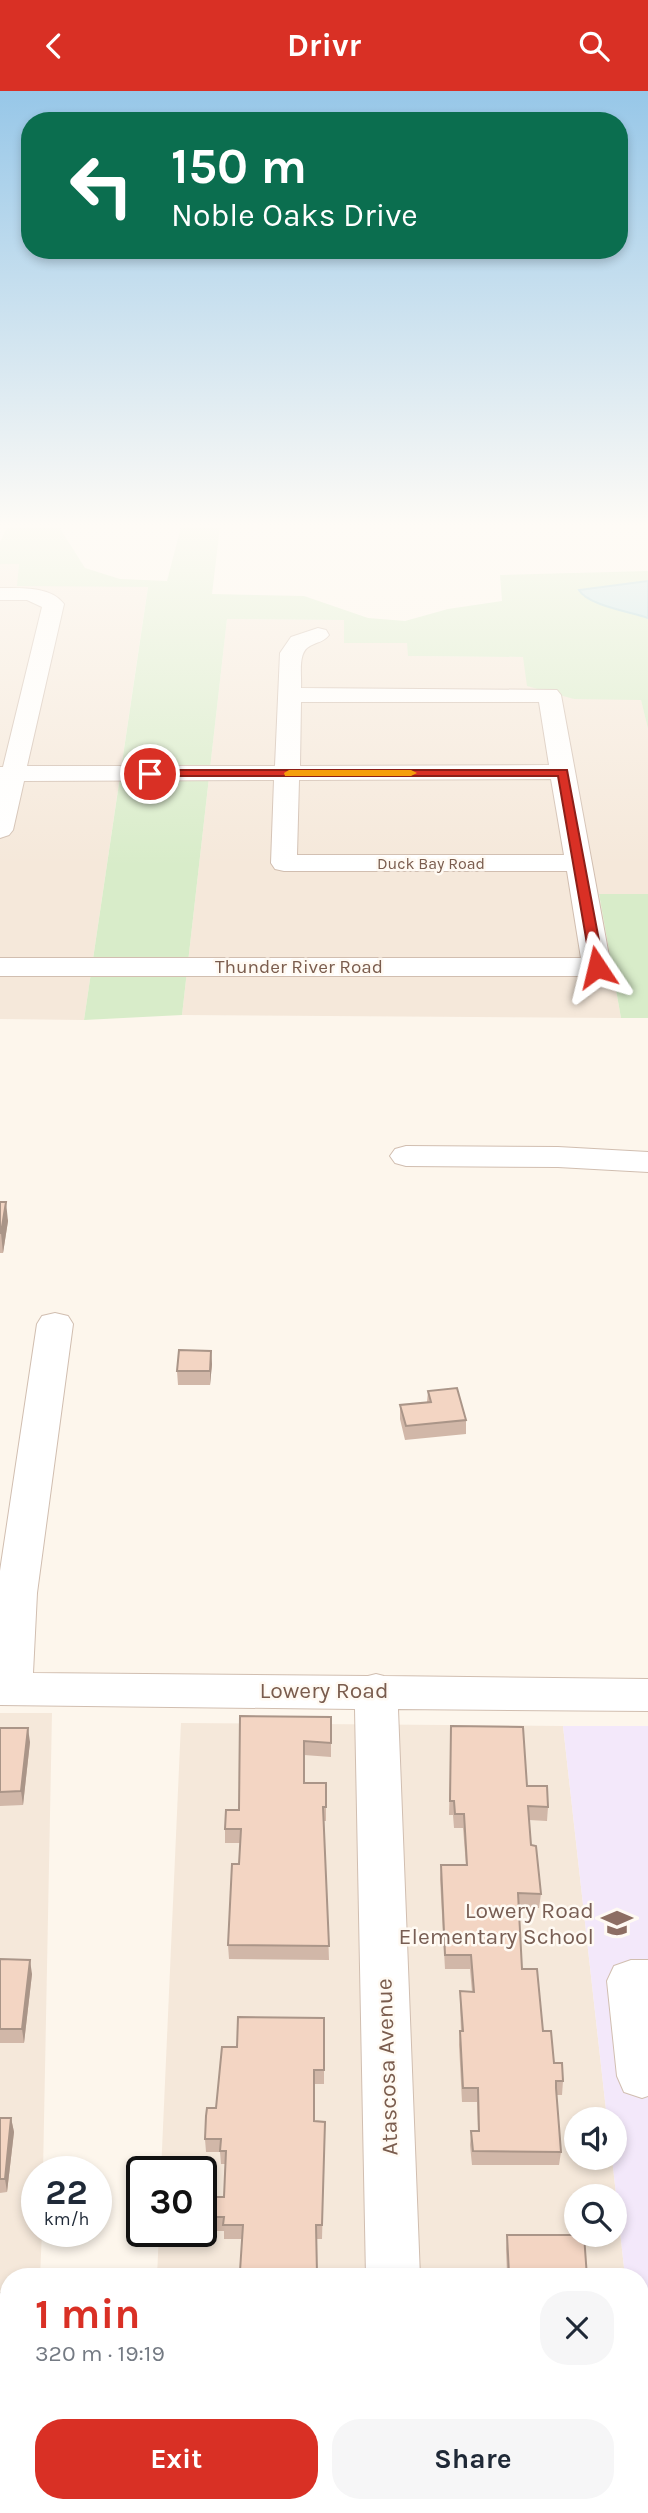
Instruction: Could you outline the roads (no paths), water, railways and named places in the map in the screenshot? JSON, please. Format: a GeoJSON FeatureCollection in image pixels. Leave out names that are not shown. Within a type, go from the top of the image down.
{"type":"FeatureCollection","features":[{"type":"Feature","properties":{"kind":"street"},"geometry":{"type":"LineString","coordinates":[[0,829],[6,774],[43,640]]}},
{"type":"Feature","properties":{"kind":"street"},"geometry":{"type":"LineString","coordinates":[[287,773],[291,653],[299,642],[304,640]]}},
{"type":"Feature","properties":{"kind":"street"},"geometry":{"type":"LineString","coordinates":[[289,695],[549,695],[579,863]]}},
{"type":"Feature","properties":{"kind":"street"},"geometry":{"type":"LineString","coordinates":[[6,774],[563,772]]}},
{"type":"Feature","properties":{"kind":"street","name":"Duck Bay Road"},"geometry":{"type":"LineString","coordinates":[[287,773],[284,863],[579,863]]}},
{"type":"Feature","properties":{"kind":"street","name":"Thunder River Road"},"geometry":{"type":"LineString","coordinates":[[0,967],[597,967],[579,863]]}},
{"type":"Feature","properties":{"kind":"street"},"geometry":{"type":"LineString","coordinates":[[407,1156],[558,1157],[648,1162]]}},
{"type":"Feature","properties":{"kind":"street"},"geometry":{"type":"LineString","coordinates":[[6,1689],[23,1546],[55,1324]]}},
{"type":"Feature","properties":{"kind":"street","name":"Lowery Road"},"geometry":{"type":"LineString","coordinates":[[6,1689],[376,1690],[648,1695]]}},
{"type":"Feature","properties":{"kind":"street","name":"Atascosa Avenue"},"geometry":{"type":"LineString","coordinates":[[376,1690],[393,2268]]}},
{"type":"Feature","properties":{"kind":"street"},"geometry":{"type":"LineString","coordinates":[[642,2076],[631,1981],[648,1981]]}},
{"type":"Feature","properties":{"kind":"place","name":"Lowery Road Elementary School"},"geometry":{"type":"Point","coordinates":[617,1923]}}]}
